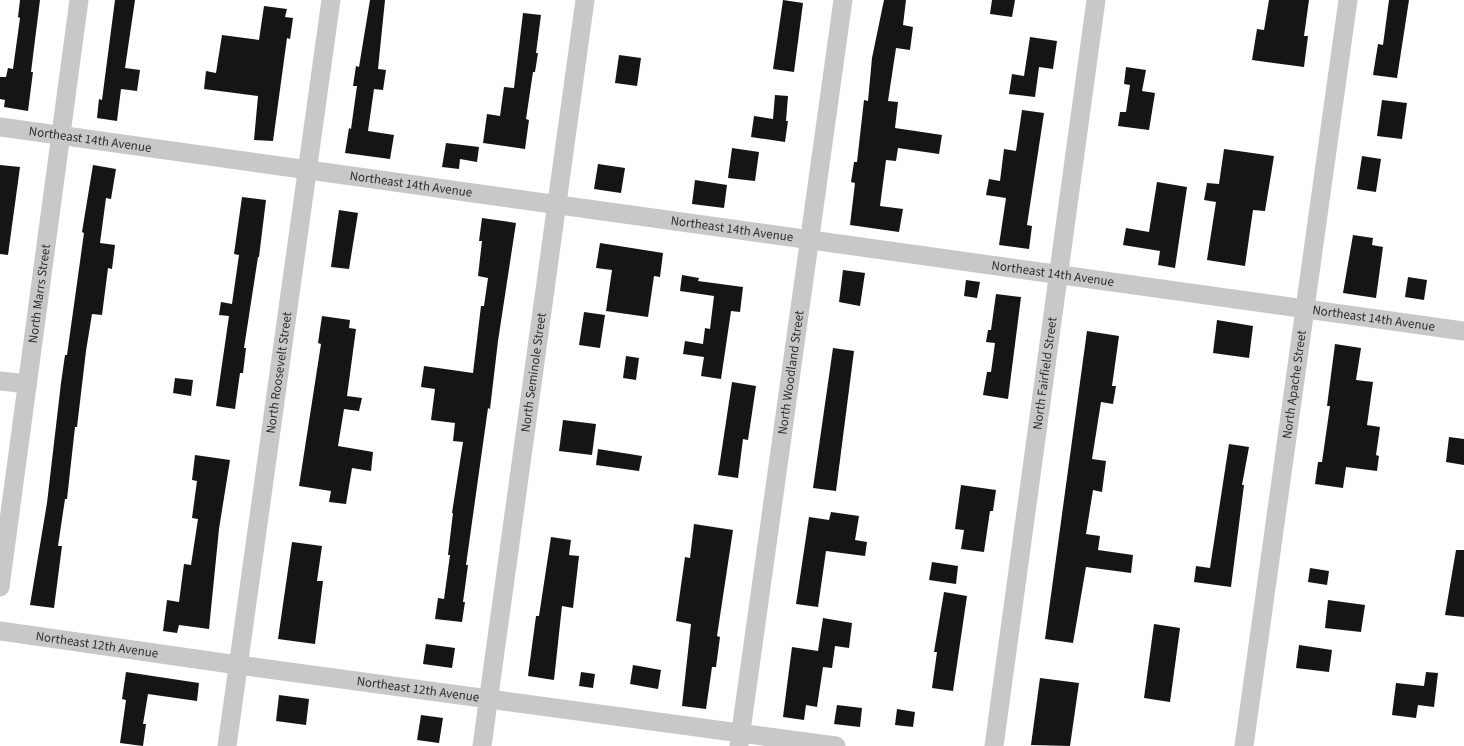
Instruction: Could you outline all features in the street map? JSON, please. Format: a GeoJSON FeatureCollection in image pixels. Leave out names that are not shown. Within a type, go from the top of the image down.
{"type":"FeatureCollection","features":[{"type":"Feature","properties":{"kind":"street","name":"North Marrs Street"},"geometry":{"type":"LineString","coordinates":[[0,587],[79,0]]}},
{"type":"Feature","properties":{"kind":"street","name":"North Roosevelt Street"},"geometry":{"type":"LineString","coordinates":[[227,746],[331,0]]}},
{"type":"Feature","properties":{"kind":"street","name":"North Seminole Street"},"geometry":{"type":"LineString","coordinates":[[482,746],[585,0]]}},
{"type":"Feature","properties":{"kind":"street","name":"North Woodland Street"},"geometry":{"type":"LineString","coordinates":[[740,740],[843,0]]}},
{"type":"Feature","properties":{"kind":"street","name":"North Fairfield Street"},"geometry":{"type":"LineString","coordinates":[[994,746],[1096,0]]}},
{"type":"Feature","properties":{"kind":"street","name":"North Apache Street"},"geometry":{"type":"LineString","coordinates":[[1244,746],[1348,0]]}},
{"type":"Feature","properties":{"kind":"street","name":"Northeast 14th Avenue"},"geometry":{"type":"LineString","coordinates":[[0,127],[556,206],[1464,331]]}},
{"type":"Feature","properties":{"kind":"street"},"geometry":{"type":"LineString","coordinates":[[0,381],[27,384]]}},
{"type":"Feature","properties":{"kind":"street","name":"Northeast 12th Avenue"},"geometry":{"type":"LineString","coordinates":[[0,631],[488,699],[740,740],[836,746]]}},
{"type":"Feature","properties":{"kind":"building"},"geometry":{"type":"Polygon","coordinates":[[[20,0],[40,0],[31,72],[33,72],[28,111],[4,107],[5,100],[0,99],[0,77],[6,77],[8,68],[13,69],[20,18],[18,17],[20,0]]]}},
{"type":"Feature","properties":{"kind":"building"},"geometry":{"type":"Polygon","coordinates":[[[115,0],[135,0],[125,68],[140,70],[137,91],[121,89],[117,121],[97,118],[99,99],[102,100],[115,0]]]}},
{"type":"Feature","properties":{"kind":"building"},"geometry":{"type":"Polygon","coordinates":[[[370,0],[385,0],[378,69],[386,70],[383,90],[374,89],[368,131],[394,135],[390,159],[345,153],[349,128],[351,129],[357,86],[353,86],[356,66],[359,67],[370,0]]]}},
{"type":"Feature","properties":{"kind":"building"},"geometry":{"type":"Polygon","coordinates":[[[783,0],[803,3],[794,72],[773,69],[783,0]]]}},
{"type":"Feature","properties":{"kind":"building"},"geometry":{"type":"Polygon","coordinates":[[[884,0],[906,0],[903,25],[913,27],[910,50],[896,48],[888,101],[898,102],[895,128],[942,135],[939,154],[898,148],[896,161],[886,160],[880,206],[903,209],[899,232],[850,225],[855,183],[851,182],[854,162],[857,162],[864,100],[868,101],[872,58],[884,0]]]}},
{"type":"Feature","properties":{"kind":"building"},"geometry":{"type":"Polygon","coordinates":[[[992,0],[1015,0],[1012,17],[990,14],[992,0]]]}},
{"type":"Feature","properties":{"kind":"building"},"geometry":{"type":"Polygon","coordinates":[[[1269,0],[1309,0],[1304,36],[1308,36],[1304,67],[1252,60],[1257,29],[1264,30],[1269,0]]]}},
{"type":"Feature","properties":{"kind":"building"},"geometry":{"type":"Polygon","coordinates":[[[1389,0],[1409,0],[1397,78],[1373,75],[1378,44],[1383,45],[1389,0]]]}},
{"type":"Feature","properties":{"kind":"building"},"geometry":{"type":"Polygon","coordinates":[[[264,6],[287,9],[285,17],[293,18],[290,39],[287,38],[273,141],[254,140],[258,96],[204,89],[206,71],[216,73],[222,35],[259,40],[264,6]]]}},
{"type":"Feature","properties":{"kind":"building"},"geometry":{"type":"Polygon","coordinates":[[[523,13],[541,15],[536,53],[538,53],[535,72],[533,72],[526,119],[529,120],[525,149],[483,143],[487,114],[500,116],[504,87],[514,88],[523,13]]]}},
{"type":"Feature","properties":{"kind":"building"},"geometry":{"type":"Polygon","coordinates":[[[1030,37],[1057,41],[1053,69],[1039,67],[1035,97],[1009,94],[1012,74],[1024,76],[1030,37]]]}},
{"type":"Feature","properties":{"kind":"building"},"geometry":{"type":"Polygon","coordinates":[[[619,55],[641,58],[637,86],[615,83],[619,55]]]}},
{"type":"Feature","properties":{"kind":"building"},"geometry":{"type":"Polygon","coordinates":[[[1126,67],[1146,70],[1142,91],[1155,93],[1149,130],[1118,126],[1120,112],[1126,112],[1130,85],[1124,84],[1126,67]]]}},
{"type":"Feature","properties":{"kind":"building"},"geometry":{"type":"Polygon","coordinates":[[[775,95],[788,96],[786,121],[788,121],[785,142],[751,137],[754,116],[773,119],[775,95]]]}},
{"type":"Feature","properties":{"kind":"building"},"geometry":{"type":"Polygon","coordinates":[[[1382,100],[1407,103],[1402,139],[1377,136],[1382,100]]]}},
{"type":"Feature","properties":{"kind":"building"},"geometry":{"type":"Polygon","coordinates":[[[1022,110],[1044,113],[1027,225],[1032,226],[1029,249],[999,245],[1006,198],[986,195],[989,179],[1000,181],[1004,149],[1016,151],[1022,110]]]}},
{"type":"Feature","properties":{"kind":"building"},"geometry":{"type":"Polygon","coordinates":[[[446,143],[479,147],[477,162],[460,159],[459,169],[442,167],[446,143]]]}},
{"type":"Feature","properties":{"kind":"building"},"geometry":{"type":"Polygon","coordinates":[[[732,148],[759,152],[755,181],[728,178],[732,148]]]}},
{"type":"Feature","properties":{"kind":"building"},"geometry":{"type":"Polygon","coordinates":[[[1224,149],[1274,156],[1265,211],[1253,210],[1245,266],[1207,260],[1216,202],[1204,200],[1207,183],[1219,184],[1224,149]]]}},
{"type":"Feature","properties":{"kind":"building"},"geometry":{"type":"Polygon","coordinates":[[[1362,156],[1381,159],[1376,192],[1357,189],[1362,156]]]}},
{"type":"Feature","properties":{"kind":"building"},"geometry":{"type":"Polygon","coordinates":[[[598,164],[625,168],[621,193],[594,189],[598,164]]]}},
{"type":"Feature","properties":{"kind":"building"},"geometry":{"type":"Polygon","coordinates":[[[0,165],[20,167],[8,255],[0,254],[0,165]]]}},
{"type":"Feature","properties":{"kind":"building"},"geometry":{"type":"Polygon","coordinates":[[[93,165],[116,169],[111,199],[106,198],[100,243],[115,245],[112,269],[108,268],[102,315],[92,314],[77,427],[75,427],[67,499],[65,499],[58,546],[62,546],[54,608],[30,605],[47,503],[61,383],[65,355],[67,355],[84,233],[82,232],[93,165]]]}},
{"type":"Feature","properties":{"kind":"building"},"geometry":{"type":"Polygon","coordinates":[[[695,180],[727,185],[724,208],[692,204],[695,180]]]}},
{"type":"Feature","properties":{"kind":"building"},"geometry":{"type":"Polygon","coordinates":[[[1157,182],[1187,187],[1175,268],[1158,265],[1160,251],[1123,245],[1126,228],[1149,232],[1157,182]]]}},
{"type":"Feature","properties":{"kind":"building"},"geometry":{"type":"Polygon","coordinates":[[[242,197],[266,200],[259,257],[244,348],[246,348],[243,373],[240,373],[235,409],[216,406],[229,316],[219,315],[221,302],[232,304],[239,255],[234,254],[242,197]]]}},
{"type":"Feature","properties":{"kind":"building"},"geometry":{"type":"Polygon","coordinates":[[[339,210],[358,213],[349,269],[331,267],[339,210]]]}},
{"type":"Feature","properties":{"kind":"building"},"geometry":{"type":"Polygon","coordinates":[[[482,218],[516,223],[466,565],[468,565],[462,622],[435,619],[438,598],[444,599],[450,555],[448,555],[452,513],[463,442],[453,441],[455,423],[431,420],[435,389],[421,387],[424,366],[473,373],[481,306],[484,306],[488,278],[478,276],[482,241],[479,241],[482,218]]]}},
{"type":"Feature","properties":{"kind":"building"},"geometry":{"type":"Polygon","coordinates":[[[1353,235],[1373,238],[1372,245],[1383,247],[1376,298],[1343,293],[1353,235]]]}},
{"type":"Feature","properties":{"kind":"building"},"geometry":{"type":"Polygon","coordinates":[[[600,243],[663,253],[660,277],[654,276],[648,317],[606,311],[612,270],[596,268],[600,243]]]}},
{"type":"Feature","properties":{"kind":"building"},"geometry":{"type":"Polygon","coordinates":[[[843,270],[865,273],[860,306],[839,302],[843,270]]]}},
{"type":"Feature","properties":{"kind":"building"},"geometry":{"type":"Polygon","coordinates":[[[682,275],[699,278],[698,281],[743,287],[740,312],[731,311],[721,379],[701,376],[704,357],[683,354],[685,341],[703,344],[705,328],[710,329],[714,296],[680,291],[682,275]]]}},
{"type":"Feature","properties":{"kind":"building"},"geometry":{"type":"Polygon","coordinates":[[[1408,277],[1427,280],[1424,300],[1405,297],[1408,277]]]}},
{"type":"Feature","properties":{"kind":"building"},"geometry":{"type":"Polygon","coordinates":[[[966,280],[980,282],[977,298],[964,296],[966,280]]]}},
{"type":"Feature","properties":{"kind":"building"},"geometry":{"type":"Polygon","coordinates":[[[996,294],[1021,297],[1008,399],[983,395],[987,372],[991,372],[995,343],[986,342],[988,330],[991,330],[996,294]]]}},
{"type":"Feature","properties":{"kind":"building"},"geometry":{"type":"Polygon","coordinates":[[[584,312],[605,315],[600,348],[579,345],[584,312]]]}},
{"type":"Feature","properties":{"kind":"building"},"geometry":{"type":"Polygon","coordinates":[[[322,316],[350,320],[349,328],[356,329],[347,396],[362,398],[359,411],[344,409],[338,446],[373,452],[371,471],[352,468],[346,504],[329,502],[331,491],[299,486],[321,344],[318,343],[322,316]]]}},
{"type":"Feature","properties":{"kind":"building"},"geometry":{"type":"Polygon","coordinates":[[[1217,320],[1253,326],[1249,358],[1213,353],[1217,320]]]}},
{"type":"Feature","properties":{"kind":"building"},"geometry":{"type":"Polygon","coordinates":[[[1087,331],[1119,336],[1112,386],[1116,386],[1113,404],[1101,402],[1092,459],[1106,461],[1102,492],[1093,490],[1086,534],[1100,536],[1098,550],[1133,555],[1131,573],[1086,567],[1073,643],[1045,639],[1087,331]]]}},
{"type":"Feature","properties":{"kind":"building"},"geometry":{"type":"Polygon","coordinates":[[[1335,344],[1361,348],[1356,380],[1373,382],[1367,425],[1380,427],[1376,455],[1379,456],[1377,471],[1346,467],[1343,488],[1315,484],[1318,462],[1322,462],[1330,406],[1327,406],[1335,344]]]}},
{"type":"Feature","properties":{"kind":"building"},"geometry":{"type":"Polygon","coordinates":[[[833,348],[854,351],[836,491],[813,488],[833,348]]]}},
{"type":"Feature","properties":{"kind":"building"},"geometry":{"type":"Polygon","coordinates":[[[626,356],[639,358],[636,380],[623,378],[626,356]]]}},
{"type":"Feature","properties":{"kind":"building"},"geometry":{"type":"Polygon","coordinates":[[[175,378],[193,380],[191,396],[173,393],[175,378]]]}},
{"type":"Feature","properties":{"kind":"building"},"geometry":{"type":"Polygon","coordinates":[[[732,382],[756,386],[748,440],[743,439],[738,478],[718,475],[732,382]]]}},
{"type":"Feature","properties":{"kind":"building"},"geometry":{"type":"Polygon","coordinates":[[[563,420],[596,424],[592,455],[559,451],[563,420]]]}},
{"type":"Feature","properties":{"kind":"building"},"geometry":{"type":"Polygon","coordinates":[[[1449,437],[1464,439],[1464,465],[1446,462],[1449,437]]]}},
{"type":"Feature","properties":{"kind":"building"},"geometry":{"type":"Polygon","coordinates":[[[1229,444],[1249,447],[1242,485],[1244,485],[1231,587],[1194,582],[1196,566],[1210,568],[1229,444]]]}},
{"type":"Feature","properties":{"kind":"building"},"geometry":{"type":"Polygon","coordinates":[[[598,449],[642,456],[639,471],[596,465],[598,449]]]}},
{"type":"Feature","properties":{"kind":"building"},"geometry":{"type":"Polygon","coordinates":[[[195,455],[230,460],[219,529],[209,629],[179,625],[177,633],[163,631],[167,600],[179,602],[184,564],[191,565],[198,519],[192,518],[197,481],[192,480],[195,455]]]}},
{"type":"Feature","properties":{"kind":"building"},"geometry":{"type":"Polygon","coordinates":[[[961,485],[996,490],[993,511],[990,511],[984,552],[961,549],[964,530],[955,529],[961,485]]]}},
{"type":"Feature","properties":{"kind":"building"},"geometry":{"type":"Polygon","coordinates":[[[831,512],[859,516],[855,540],[867,542],[865,556],[826,551],[818,607],[796,604],[809,517],[829,520],[831,512]]]}},
{"type":"Feature","properties":{"kind":"building"},"geometry":{"type":"Polygon","coordinates":[[[694,524],[733,530],[717,636],[720,637],[716,667],[712,667],[706,709],[682,706],[691,624],[676,621],[685,557],[690,558],[694,524]]]}},
{"type":"Feature","properties":{"kind":"building"},"geometry":{"type":"Polygon","coordinates":[[[551,537],[571,540],[569,555],[579,556],[573,608],[562,606],[554,680],[528,676],[536,616],[539,616],[551,537]]]}},
{"type":"Feature","properties":{"kind":"building"},"geometry":{"type":"Polygon","coordinates":[[[292,542],[322,546],[317,581],[323,581],[315,644],[278,639],[292,542]]]}},
{"type":"Feature","properties":{"kind":"building"},"geometry":{"type":"Polygon","coordinates":[[[1456,550],[1464,550],[1464,617],[1445,615],[1456,550]]]}},
{"type":"Feature","properties":{"kind":"building"},"geometry":{"type":"Polygon","coordinates":[[[932,562],[958,566],[956,584],[929,580],[932,562]]]}},
{"type":"Feature","properties":{"kind":"building"},"geometry":{"type":"Polygon","coordinates":[[[1310,568],[1329,571],[1327,585],[1308,582],[1310,568]]]}},
{"type":"Feature","properties":{"kind":"building"},"geometry":{"type":"Polygon","coordinates":[[[944,592],[967,596],[953,691],[932,688],[937,652],[934,652],[944,592]]]}},
{"type":"Feature","properties":{"kind":"building"},"geometry":{"type":"Polygon","coordinates":[[[1328,600],[1365,605],[1361,632],[1325,628],[1328,600]]]}},
{"type":"Feature","properties":{"kind":"building"},"geometry":{"type":"Polygon","coordinates":[[[823,618],[852,623],[849,648],[835,646],[832,668],[823,667],[817,707],[806,705],[804,720],[783,717],[792,647],[818,651],[823,618]]]}},
{"type":"Feature","properties":{"kind":"building"},"geometry":{"type":"Polygon","coordinates":[[[1154,624],[1180,628],[1170,702],[1144,698],[1154,624]]]}},
{"type":"Feature","properties":{"kind":"building"},"geometry":{"type":"Polygon","coordinates":[[[426,644],[455,648],[452,668],[423,664],[426,644]]]}},
{"type":"Feature","properties":{"kind":"building"},"geometry":{"type":"Polygon","coordinates":[[[1299,645],[1332,650],[1329,672],[1296,668],[1299,645]]]}},
{"type":"Feature","properties":{"kind":"building"},"geometry":{"type":"Polygon","coordinates":[[[633,665],[661,670],[658,689],[630,684],[633,665]]]}},
{"type":"Feature","properties":{"kind":"building"},"geometry":{"type":"Polygon","coordinates":[[[126,672],[199,683],[197,701],[148,694],[143,724],[146,724],[143,746],[120,743],[126,700],[122,699],[126,672]]]}},
{"type":"Feature","properties":{"kind":"building"},"geometry":{"type":"Polygon","coordinates":[[[581,672],[595,674],[593,688],[579,686],[581,672]]]}},
{"type":"Feature","properties":{"kind":"building"},"geometry":{"type":"Polygon","coordinates":[[[1426,672],[1438,673],[1434,707],[1418,705],[1416,718],[1392,715],[1396,683],[1424,686],[1426,672]]]}},
{"type":"Feature","properties":{"kind":"building"},"geometry":{"type":"Polygon","coordinates":[[[1040,678],[1079,683],[1070,746],[1031,745],[1040,678]]]}},
{"type":"Feature","properties":{"kind":"building"},"geometry":{"type":"Polygon","coordinates":[[[279,695],[309,699],[306,725],[276,721],[279,695]]]}},
{"type":"Feature","properties":{"kind":"building"},"geometry":{"type":"Polygon","coordinates":[[[837,705],[862,708],[860,727],[834,724],[837,705]]]}},
{"type":"Feature","properties":{"kind":"building"},"geometry":{"type":"Polygon","coordinates":[[[897,709],[915,712],[913,727],[895,725],[897,709]]]}},
{"type":"Feature","properties":{"kind":"building"},"geometry":{"type":"Polygon","coordinates":[[[421,715],[443,718],[439,743],[417,740],[421,715]]]}}]}
